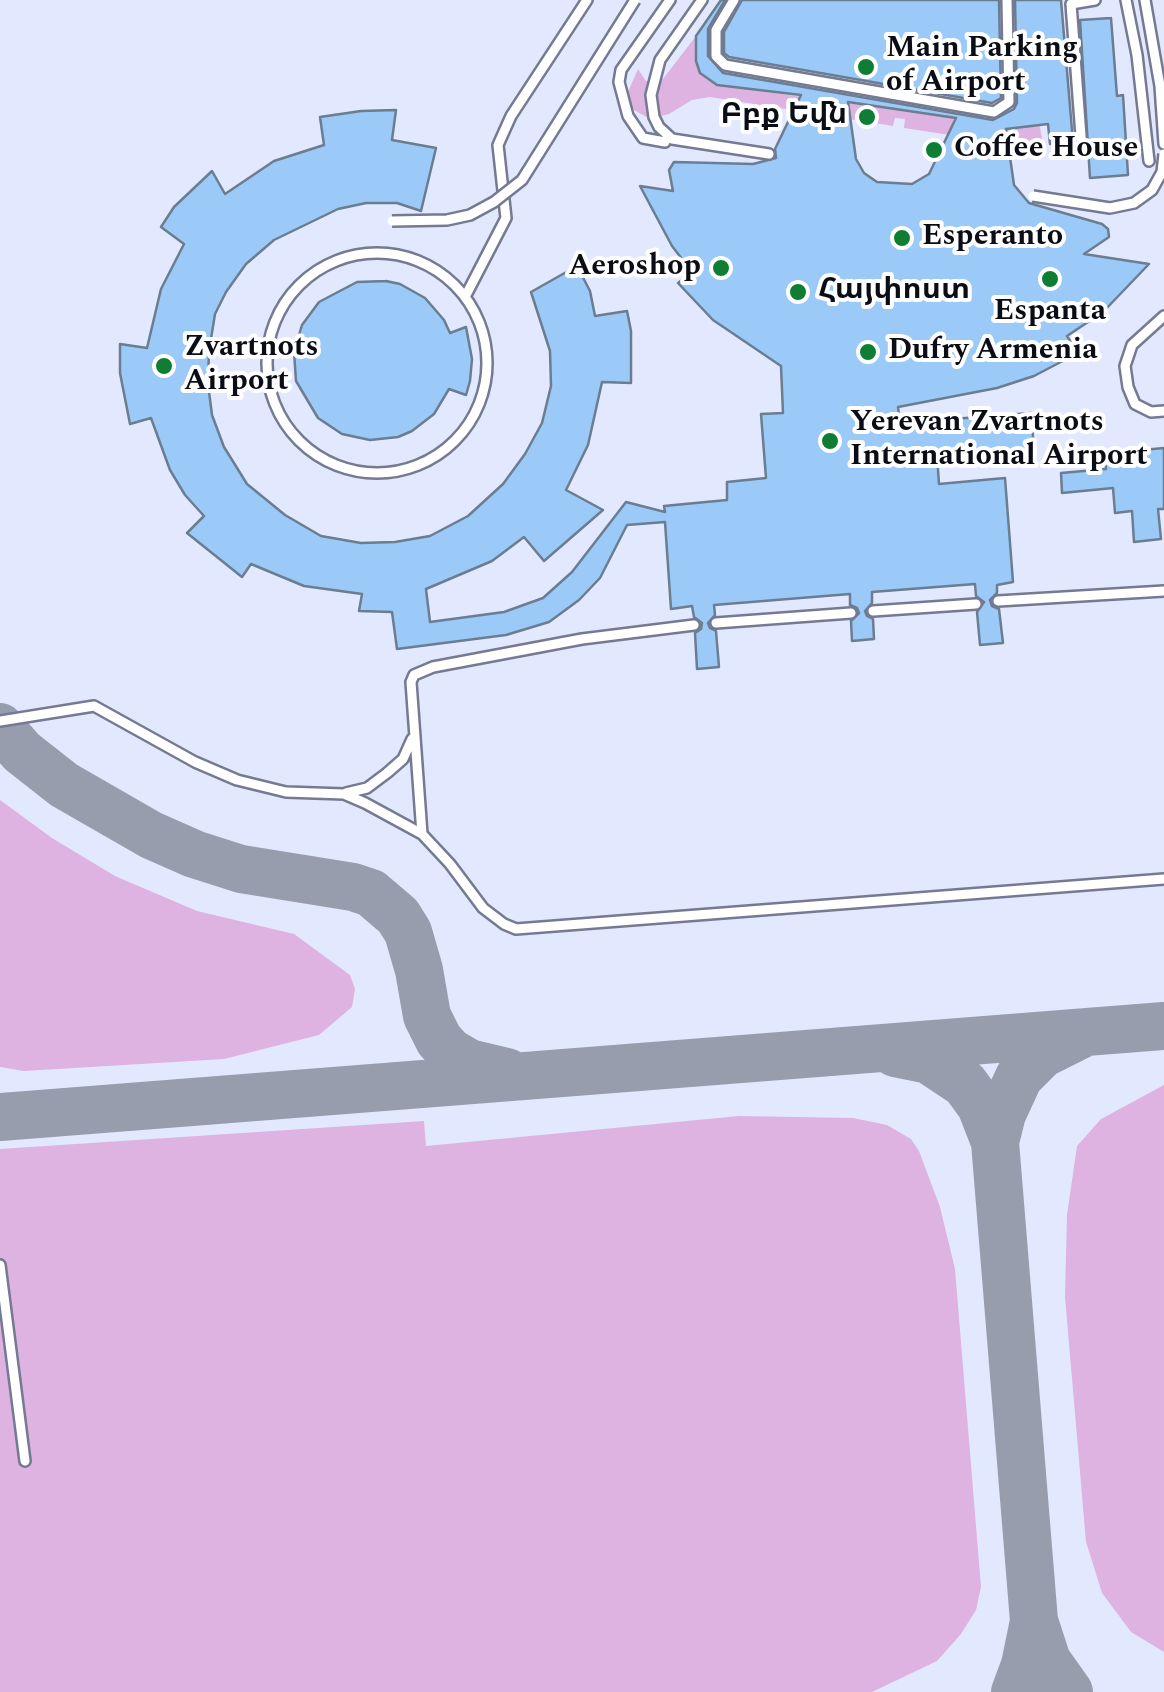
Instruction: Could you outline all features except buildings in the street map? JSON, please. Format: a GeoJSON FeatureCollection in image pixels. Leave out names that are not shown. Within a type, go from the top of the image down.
{"type":"FeatureCollection","features":[{"type":"Feature","properties":{"kind":"lane"},"geometry":{"type":"LineString","coordinates":[[465,297],[506,218],[498,144],[511,116],[586,0]]}},
{"type":"Feature","properties":{"kind":"lane"},"geometry":{"type":"LineString","coordinates":[[392,221],[447,220],[470,215],[522,180],[635,0]]}},
{"type":"Feature","properties":{"kind":"lane"},"geometry":{"type":"LineString","coordinates":[[665,142],[643,138],[628,116],[620,82],[621,70],[670,0]]}},
{"type":"Feature","properties":{"kind":"lane"},"geometry":{"type":"LineString","coordinates":[[702,0],[660,60],[650,96],[654,117],[672,138],[769,154]]}},
{"type":"Feature","properties":{"kind":"lane"},"geometry":{"type":"LineString","coordinates":[[734,0],[716,30],[716,56],[725,65],[994,112],[1009,102],[1006,0]]}},
{"type":"Feature","properties":{"kind":"lane"},"geometry":{"type":"LineString","coordinates":[[1082,149],[1070,4],[1095,0]]}},
{"type":"Feature","properties":{"kind":"lane"},"geometry":{"type":"LineString","coordinates":[[1126,0],[1137,55],[1149,161]]}},
{"type":"Feature","properties":{"kind":"lane"},"geometry":{"type":"LineString","coordinates":[[1145,0],[1160,86],[1164,144]]}},
{"type":"Feature","properties":{"kind":"lane"},"geometry":{"type":"LineString","coordinates":[[1033,196],[1110,208],[1134,203],[1152,190],[1162,172],[1164,154]]}},
{"type":"Feature","properties":{"kind":"lane"},"geometry":{"type":"LineString","coordinates":[[392,255],[425,265],[465,297],[486,344],[486,378],[467,426],[443,451],[396,472],[362,472],[345,469],[314,454],[289,430],[268,383],[268,348],[286,301],[310,276],[325,266],[358,256],[392,255]]}},
{"type":"Feature","properties":{"kind":"lane"},"geometry":{"type":"LineString","coordinates":[[1164,316],[1132,344],[1126,366],[1134,404],[1151,412],[1164,411]]}},
{"type":"Feature","properties":{"kind":"lane"},"geometry":{"type":"LineString","coordinates":[[998,601],[1164,591]]}},
{"type":"Feature","properties":{"kind":"lane"},"geometry":{"type":"LineString","coordinates":[[873,611],[976,604]]}},
{"type":"Feature","properties":{"kind":"lane"},"geometry":{"type":"LineString","coordinates":[[716,623],[851,614]]}},
{"type":"Feature","properties":{"kind":"lane"},"geometry":{"type":"LineString","coordinates":[[422,834],[411,682],[422,670],[582,639],[694,625]]}},
{"type":"Feature","properties":{"kind":"lane"},"geometry":{"type":"LineString","coordinates":[[0,721],[94,706],[195,762],[238,780],[286,792],[344,794],[367,788],[403,759],[414,731]]}},
{"type":"Feature","properties":{"kind":"lane"},"geometry":{"type":"LineString","coordinates":[[344,794],[422,834],[494,918],[530,930],[1164,879]]}},
{"type":"Feature","properties":{"kind":"lane"},"geometry":{"type":"LineString","coordinates":[[0,1265],[25,1461]]}},
{"type":"Feature","properties":{"kind":"shaded area"},"geometry":{"type":"Polygon","coordinates":[[[696,36],[700,73],[717,85],[1019,127],[1038,117],[1045,154],[1029,147],[904,128],[905,119],[895,118],[893,126],[710,97],[692,100],[669,114],[650,119],[634,110],[627,94],[638,69],[646,81],[663,79],[696,36]]]}},
{"type":"Feature","properties":{"kind":"shaded area"},"geometry":{"type":"Polygon","coordinates":[[[0,800],[52,838],[115,876],[197,911],[294,934],[350,975],[355,989],[352,1007],[319,1035],[224,1059],[24,1071],[0,1067],[0,800]]]}},
{"type":"Feature","properties":{"kind":"shaded area"},"geometry":{"type":"Polygon","coordinates":[[[1164,1085],[1164,1652],[1131,1632],[1102,1593],[1086,1542],[1065,1297],[1067,1215],[1077,1146],[1101,1119],[1164,1085]]]}},
{"type":"Feature","properties":{"kind":"shaded area"},"geometry":{"type":"Polygon","coordinates":[[[739,1116],[853,1118],[887,1125],[911,1139],[919,1151],[940,1207],[955,1269],[981,1587],[976,1610],[937,1661],[872,1692],[0,1692],[0,1149],[424,1121],[426,1146],[739,1116]]]}},
{"type":"Feature","properties":{"kind":"taxiway"},"geometry":{"type":"LineString","coordinates":[[0,727],[22,752],[64,785],[151,835],[241,869],[371,893],[398,916],[408,932],[427,1016],[439,1040],[469,1063],[507,1072]]}},
{"type":"Feature","properties":{"kind":"taxiway"},"geometry":{"type":"LineString","coordinates":[[0,1117],[1164,1026]]}},
{"type":"Feature","properties":{"kind":"taxiway"},"geometry":{"type":"LineString","coordinates":[[895,1053],[929,1060],[965,1084],[981,1106],[995,1142],[1002,1114],[1019,1077],[1042,1054],[1080,1035]]}},
{"type":"Feature","properties":{"kind":"taxiway"},"geometry":{"type":"LineString","coordinates":[[995,1142],[1034,1621],[1015,1692]]}},
{"type":"Feature","properties":{"kind":"taxiway"},"geometry":{"type":"LineString","coordinates":[[1034,1621],[1047,1661],[1069,1692]]}},
{"type":"Feature","properties":{"kind":"place","name":"Main Parking of Airport"},"geometry":{"type":"Point","coordinates":[866,67]}},
{"type":"Feature","properties":{"kind":"place","name":"Բբք Եվն"},"geometry":{"type":"Point","coordinates":[867,117]}},
{"type":"Feature","properties":{"kind":"place","name":"Coffee House"},"geometry":{"type":"Point","coordinates":[934,150]}},
{"type":"Feature","properties":{"kind":"place","name":"Esperanto"},"geometry":{"type":"Point","coordinates":[902,238]}},
{"type":"Feature","properties":{"kind":"place","name":"Aeroshop"},"geometry":{"type":"Point","coordinates":[721,268]}},
{"type":"Feature","properties":{"kind":"place","name":"Espanta"},"geometry":{"type":"Point","coordinates":[1050,279]}},
{"type":"Feature","properties":{"kind":"place","name":"Հայփոստ"},"geometry":{"type":"Point","coordinates":[798,292]}},
{"type":"Feature","properties":{"kind":"place","name":"Dufry Armenia"},"geometry":{"type":"Point","coordinates":[868,352]}},
{"type":"Feature","properties":{"kind":"place","name":"Zvartnots Airport"},"geometry":{"type":"Point","coordinates":[164,366]}},
{"type":"Feature","properties":{"kind":"place","name":"Yerevan Zvartnots International Airport"},"geometry":{"type":"Point","coordinates":[830,441]}}]}
